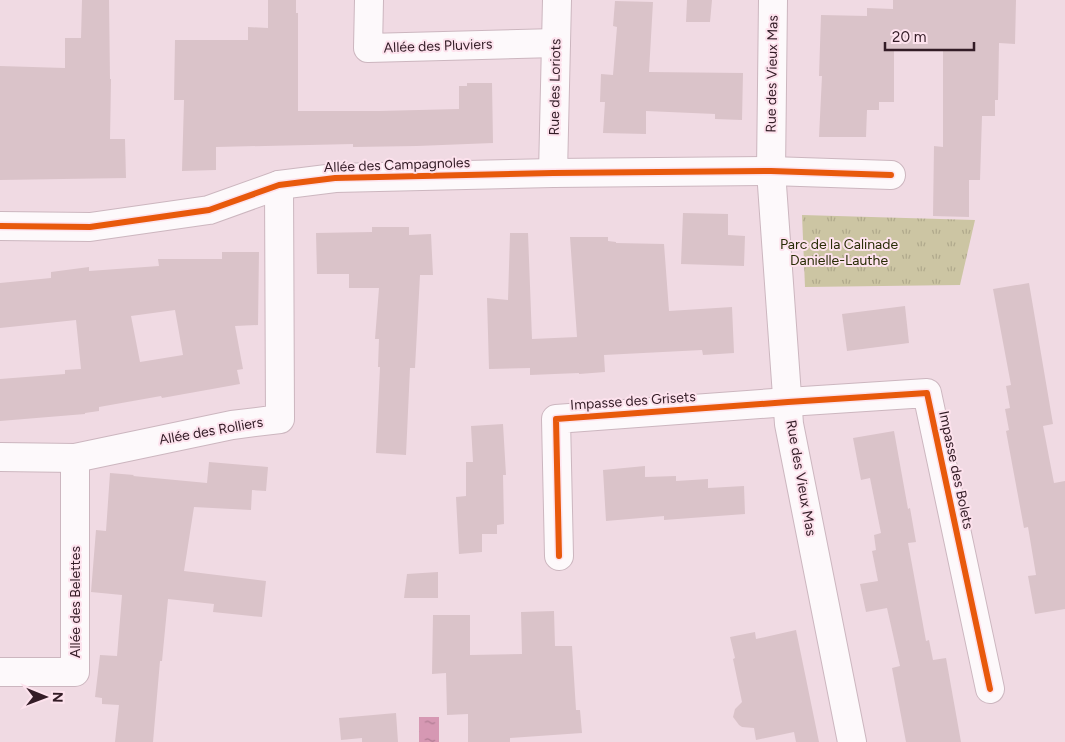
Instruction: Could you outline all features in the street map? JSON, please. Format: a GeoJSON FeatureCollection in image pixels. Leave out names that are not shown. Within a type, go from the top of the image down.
{"type":"FeatureCollection","features":[{"type":"Feature","properties":{"kind":"street","name":"Allée des Pluviers"},"geometry":{"type":"LineString","coordinates":[[369,0],[368,48],[556,43]]}},
{"type":"Feature","properties":{"kind":"street","name":"Rue des Loriots"},"geometry":{"type":"LineString","coordinates":[[553,173],[557,0]]}},
{"type":"Feature","properties":{"kind":"street","name":"Rue des Vieux Mas"},"geometry":{"type":"LineString","coordinates":[[773,0],[771,171],[789,424],[852,742]]}},
{"type":"Feature","properties":{"kind":"street","name":"Allée des Campagnoles"},"geometry":{"type":"LineString","coordinates":[[0,226],[90,227],[209,210],[279,185],[335,178],[771,171],[891,175]]}},
{"type":"Feature","properties":{"kind":"street","name":"Allée des Rolliers"},"geometry":{"type":"LineString","coordinates":[[0,456],[75,458],[232,425],[280,419],[279,185]]}},
{"type":"Feature","properties":{"kind":"street","name":"Impasse des Bolets"},"geometry":{"type":"LineString","coordinates":[[788,402],[927,393],[990,689]]}},
{"type":"Feature","properties":{"kind":"street","name":"Impasse des Grisets"},"geometry":{"type":"LineString","coordinates":[[559,556],[556,419],[788,402]]}},
{"type":"Feature","properties":{"kind":"street","name":"Allée des Belettes"},"geometry":{"type":"LineString","coordinates":[[0,672],[75,672],[75,458]]}},
{"type":"Feature","properties":{"kind":"green space","name":"Parc de la Calinade Danielle-Lauthe"},"geometry":{"type":"Polygon","coordinates":[[[802,215],[975,220],[960,285],[805,287],[802,215]]]}},
{"type":"Feature","properties":{"kind":"water"},"geometry":{"type":"Polygon","coordinates":[[[419,717],[439,717],[439,742],[419,742],[419,717]]]}},
{"type":"Feature","properties":{"kind":"building"},"geometry":{"type":"Polygon","coordinates":[[[82,0],[109,0],[110,139],[125,139],[126,178],[0,180],[0,66],[65,68],[65,38],[81,38],[82,0]]]}},
{"type":"Feature","properties":{"kind":"building"},"geometry":{"type":"Polygon","coordinates":[[[268,0],[296,0],[296,13],[298,13],[298,111],[459,109],[459,86],[467,86],[467,83],[492,83],[493,143],[353,147],[353,144],[216,147],[216,170],[182,171],[184,100],[174,100],[175,40],[248,40],[248,27],[268,28],[268,0]]]}},
{"type":"Feature","properties":{"kind":"building"},"geometry":{"type":"Polygon","coordinates":[[[687,0],[712,0],[710,22],[686,22],[687,0]]]}},
{"type":"Feature","properties":{"kind":"building"},"geometry":{"type":"Polygon","coordinates":[[[893,0],[1016,0],[1015,44],[999,43],[998,100],[995,100],[995,116],[982,116],[980,180],[969,180],[969,217],[933,216],[934,146],[943,147],[943,50],[894,49],[894,102],[879,102],[879,110],[867,110],[866,137],[819,137],[822,76],[819,76],[821,15],[867,16],[867,8],[893,9],[893,0]]]}},
{"type":"Feature","properties":{"kind":"building"},"geometry":{"type":"Polygon","coordinates":[[[615,1],[653,2],[649,72],[743,73],[742,120],[715,119],[715,114],[646,111],[646,134],[603,133],[605,102],[600,102],[601,74],[613,75],[617,27],[613,26],[615,1]]]}},
{"type":"Feature","properties":{"kind":"building"},"geometry":{"type":"Polygon","coordinates":[[[683,213],[728,214],[728,235],[745,236],[744,266],[681,264],[683,213]]]}},
{"type":"Feature","properties":{"kind":"building"},"geometry":{"type":"Polygon","coordinates":[[[372,227],[409,227],[409,235],[431,234],[433,275],[420,275],[415,368],[410,368],[406,455],[376,453],[380,367],[378,367],[379,339],[375,339],[379,288],[349,288],[349,274],[317,274],[316,233],[372,232],[372,227]]]}},
{"type":"Feature","properties":{"kind":"building"},"geometry":{"type":"Polygon","coordinates":[[[510,233],[528,233],[532,339],[577,337],[570,237],[608,237],[608,241],[616,243],[664,244],[669,311],[732,307],[734,353],[703,355],[702,350],[604,355],[605,372],[579,374],[530,375],[530,368],[489,369],[487,298],[508,300],[510,233]]]}},
{"type":"Feature","properties":{"kind":"building"},"geometry":{"type":"Polygon","coordinates":[[[222,252],[259,252],[258,325],[235,326],[243,369],[237,370],[240,384],[99,407],[99,411],[85,414],[0,421],[0,379],[65,374],[65,370],[81,369],[76,320],[0,328],[0,283],[51,278],[51,272],[89,267],[89,271],[159,266],[158,259],[222,259],[222,252]],[[175,310],[131,316],[140,362],[183,355],[175,310]]]}},
{"type":"Feature","properties":{"kind":"building"},"geometry":{"type":"Polygon","coordinates":[[[1029,283],[1053,424],[1043,426],[1054,483],[1065,481],[1065,609],[1035,614],[1028,576],[1036,575],[1028,527],[1024,528],[1006,431],[1009,430],[1005,409],[1010,408],[1006,386],[1011,385],[993,289],[1029,283]]]}},
{"type":"Feature","properties":{"kind":"building"},"geometry":{"type":"Polygon","coordinates":[[[905,306],[909,343],[847,351],[842,314],[905,306]]]}},
{"type":"Feature","properties":{"kind":"building"},"geometry":{"type":"Polygon","coordinates":[[[503,424],[506,475],[503,475],[504,524],[497,525],[497,534],[482,534],[482,552],[459,554],[456,497],[466,496],[466,462],[473,462],[471,426],[503,424]]]}},
{"type":"Feature","properties":{"kind":"building"},"geometry":{"type":"Polygon","coordinates":[[[894,431],[916,542],[908,543],[926,641],[929,640],[933,660],[946,658],[961,742],[906,742],[892,668],[900,666],[887,608],[866,612],[860,584],[878,581],[872,551],[876,550],[874,535],[881,533],[870,478],[861,480],[853,438],[894,431]]]}},
{"type":"Feature","properties":{"kind":"building"},"geometry":{"type":"Polygon","coordinates":[[[209,462],[268,467],[266,491],[252,490],[251,510],[194,507],[184,571],[266,581],[262,617],[213,612],[214,604],[168,599],[153,742],[115,742],[119,705],[102,704],[102,698],[95,697],[100,655],[117,656],[122,595],[91,592],[96,530],[106,531],[110,473],[207,483],[209,462]]]}},
{"type":"Feature","properties":{"kind":"building"},"geometry":{"type":"Polygon","coordinates":[[[645,466],[645,477],[676,476],[676,481],[708,479],[708,488],[744,486],[745,514],[664,520],[664,516],[606,521],[603,470],[645,466]]]}},
{"type":"Feature","properties":{"kind":"building"},"geometry":{"type":"Polygon","coordinates":[[[438,572],[438,598],[404,598],[407,574],[438,572]]]}},
{"type":"Feature","properties":{"kind":"building"},"geometry":{"type":"Polygon","coordinates":[[[554,611],[555,646],[572,646],[576,710],[580,710],[582,733],[510,738],[510,742],[468,742],[468,714],[447,715],[446,673],[432,674],[433,615],[470,615],[470,655],[522,654],[521,612],[554,611]]]}},
{"type":"Feature","properties":{"kind":"building"},"geometry":{"type":"Polygon","coordinates":[[[796,630],[819,742],[796,742],[794,732],[756,740],[754,728],[742,727],[733,717],[735,709],[742,702],[730,637],[755,632],[756,639],[796,630]]]}},
{"type":"Feature","properties":{"kind":"building"},"geometry":{"type":"Polygon","coordinates":[[[396,713],[398,742],[362,742],[362,738],[341,740],[339,718],[396,713]]]}},
{"type":"Feature","properties":{"kind":"cycle path"},"geometry":{"type":"LineString","coordinates":[[0,226],[90,227],[209,210],[279,185],[335,178],[771,171],[891,175]]}},
{"type":"Feature","properties":{"kind":"cycle path"},"geometry":{"type":"LineString","coordinates":[[559,556],[556,419],[927,393],[990,689]]}}]}
